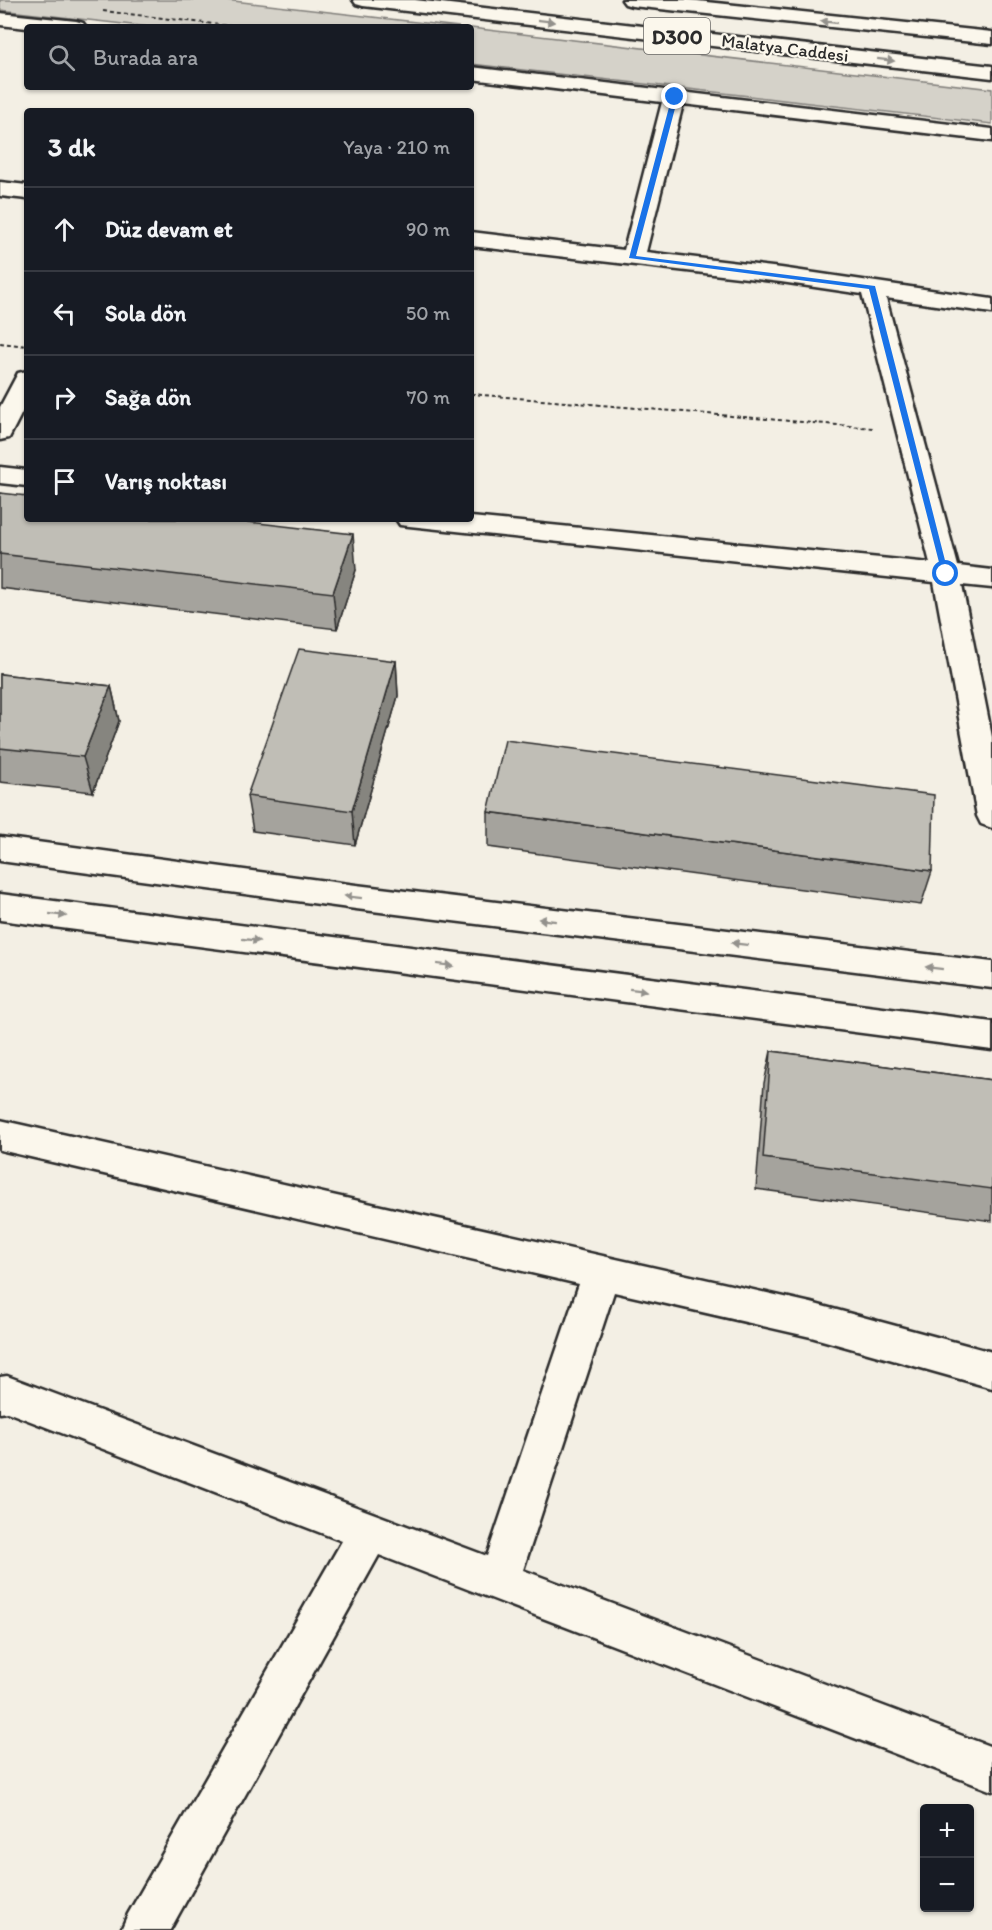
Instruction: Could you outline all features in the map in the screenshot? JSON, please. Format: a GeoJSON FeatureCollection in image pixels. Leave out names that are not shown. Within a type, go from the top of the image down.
{"type":"FeatureCollection","features":[{"type":"Feature","properties":{"kind":"main road","name":"Malatya Caddesi"},"geometry":{"type":"LineString","coordinates":[[363,0],[992,72]]}},
{"type":"Feature","properties":{"kind":"main road","name":"Malatya Caddesi"},"geometry":{"type":"LineString","coordinates":[[632,0],[992,38]]}},
{"type":"Feature","properties":{"kind":"main road"},"geometry":{"type":"LineString","coordinates":[[0,19],[48,24]]}},
{"type":"Feature","properties":{"kind":"main road"},"geometry":{"type":"LineString","coordinates":[[474,73],[992,135]]}},
{"type":"Feature","properties":{"kind":"main road"},"geometry":{"type":"LineString","coordinates":[[633,258],[675,97]]}},
{"type":"Feature","properties":{"kind":"main road"},"geometry":{"type":"LineString","coordinates":[[0,189],[24,192]]}},
{"type":"Feature","properties":{"kind":"main road"},"geometry":{"type":"LineString","coordinates":[[474,240],[872,288],[992,306]]}},
{"type":"Feature","properties":{"kind":"main road"},"geometry":{"type":"LineString","coordinates":[[872,288],[946,574],[992,816]]}},
{"type":"Feature","properties":{"kind":"main road"},"geometry":{"type":"LineString","coordinates":[[0,432],[24,384]]}},
{"type":"Feature","properties":{"kind":"main road"},"geometry":{"type":"LineString","coordinates":[[0,475],[24,478]]}},
{"type":"Feature","properties":{"kind":"main road"},"geometry":{"type":"LineString","coordinates":[[438,522],[992,579]]}},
{"type":"Feature","properties":{"kind":"main road"},"geometry":{"type":"LineString","coordinates":[[0,849],[356,897],[992,975]]}},
{"type":"Feature","properties":{"kind":"main road"},"geometry":{"type":"LineString","coordinates":[[0,907],[992,1036]]}},
{"type":"Feature","properties":{"kind":"main road"},"geometry":{"type":"LineString","coordinates":[[0,1135],[811,1320],[992,1370]]}},
{"type":"Feature","properties":{"kind":"main road"},"geometry":{"type":"LineString","coordinates":[[499,1581],[601,1273]]}},
{"type":"Feature","properties":{"kind":"main road"},"geometry":{"type":"LineString","coordinates":[[0,1395],[7,1394],[992,1769]]}},
{"type":"Feature","properties":{"kind":"main road"},"geometry":{"type":"LineString","coordinates":[[144,1930],[370,1532]]}},
{"type":"Feature","properties":{"kind":"path"},"geometry":{"type":"LineString","coordinates":[[93,10],[212,24]]}},
{"type":"Feature","properties":{"kind":"path"},"geometry":{"type":"LineString","coordinates":[[0,343],[24,346]]}},
{"type":"Feature","properties":{"kind":"path"},"geometry":{"type":"LineString","coordinates":[[474,394],[909,431]]}},
{"type":"Feature","properties":{"kind":"shaded area"},"geometry":{"type":"Polygon","coordinates":[[[0,0],[225,0],[433,24],[124,24],[0,10],[0,0]]]}},
{"type":"Feature","properties":{"kind":"shaded area"},"geometry":{"type":"Polygon","coordinates":[[[474,28],[992,89],[992,124],[474,64],[474,28]]]}},
{"type":"Feature","properties":{"kind":"building"},"geometry":{"type":"Polygon","coordinates":[[[0,493],[24,496],[24,522],[248,522],[353,534],[333,593],[0,554],[0,493]]]}},
{"type":"Feature","properties":{"kind":"building"},"geometry":{"type":"Polygon","coordinates":[[[299,649],[396,661],[352,811],[247,796],[299,649]]]}},
{"type":"Feature","properties":{"kind":"building"},"geometry":{"type":"Polygon","coordinates":[[[0,674],[111,686],[83,757],[0,748],[0,674]]]}},
{"type":"Feature","properties":{"kind":"building"},"geometry":{"type":"Polygon","coordinates":[[[505,740],[934,795],[932,871],[488,812],[505,740]]]}},
{"type":"Feature","properties":{"kind":"building"},"geometry":{"type":"Polygon","coordinates":[[[771,1051],[992,1080],[992,1189],[763,1158],[771,1051]]]}},
{"type":"Feature","properties":{"kind":"route"},"geometry":{"type":"LineString","coordinates":[[675,97],[633,258],[872,288],[946,574]]}}]}
